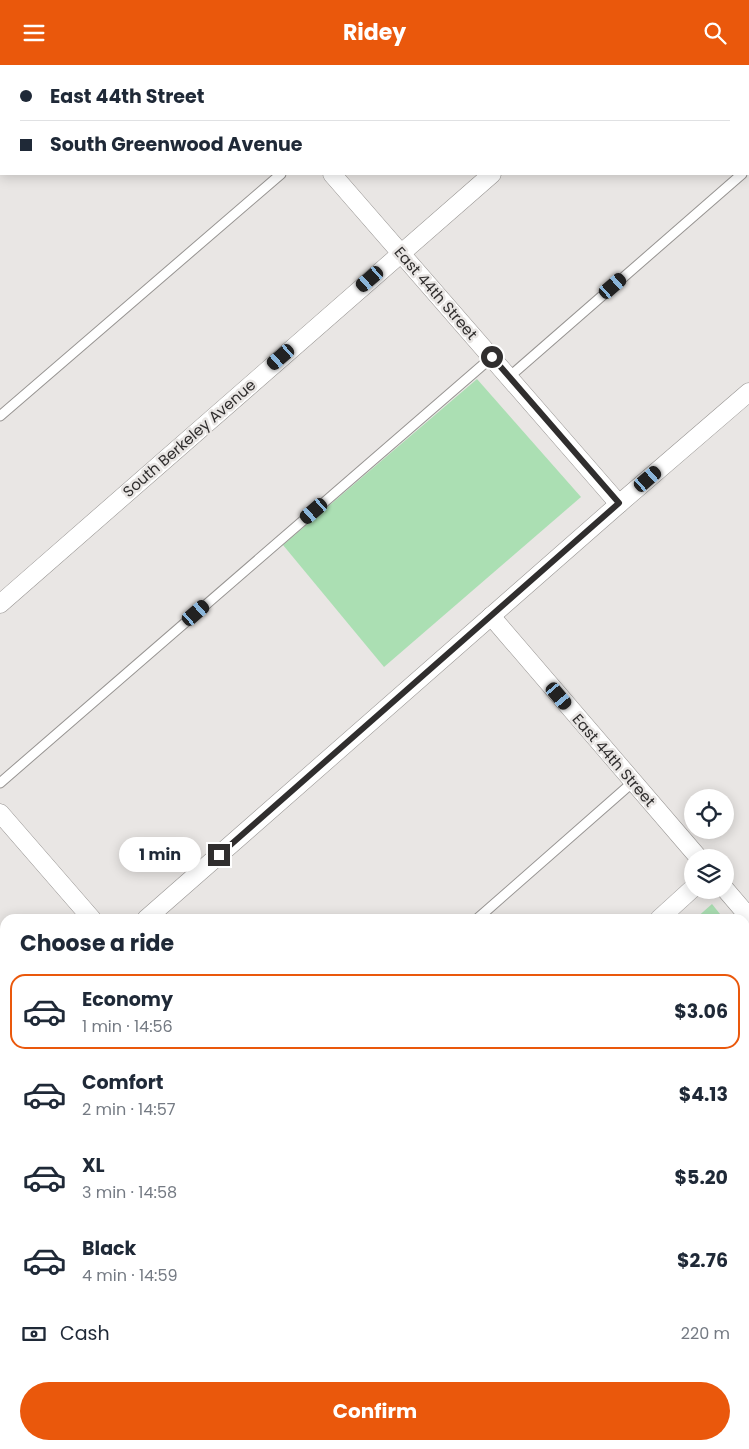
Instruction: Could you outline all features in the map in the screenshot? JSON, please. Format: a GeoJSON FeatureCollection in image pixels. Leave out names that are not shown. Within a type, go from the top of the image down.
{"type":"FeatureCollection","features":[{"type":"Feature","properties":{"kind":"street","name":"East 44th Street"},"geometry":{"type":"LineString","coordinates":[[333,175],[619,503]]}},
{"type":"Feature","properties":{"kind":"street","name":"South Berkeley Avenue"},"geometry":{"type":"LineString","coordinates":[[0,604],[491,175]]}},
{"type":"Feature","properties":{"kind":"street"},"geometry":{"type":"LineString","coordinates":[[152,914],[619,503],[749,392]]}},
{"type":"Feature","properties":{"kind":"street","name":"East 44th Street"},"geometry":{"type":"LineString","coordinates":[[491,616],[691,849]]}},
{"type":"Feature","properties":{"kind":"street"},"geometry":{"type":"LineString","coordinates":[[0,813],[88,914]]}},
{"type":"Feature","properties":{"kind":"street"},"geometry":{"type":"LineString","coordinates":[[664,914],[684,896]]}},
{"type":"Feature","properties":{"kind":"street"},"geometry":{"type":"LineString","coordinates":[[734,899],[746,914]]}},
{"type":"Feature","properties":{"kind":"lane"},"geometry":{"type":"LineString","coordinates":[[0,416],[280,175]]}},
{"type":"Feature","properties":{"kind":"lane"},"geometry":{"type":"LineString","coordinates":[[509,377],[741,175]]}},
{"type":"Feature","properties":{"kind":"lane"},"geometry":{"type":"LineString","coordinates":[[0,783],[492,357]]}},
{"type":"Feature","properties":{"kind":"lane"},"geometry":{"type":"LineString","coordinates":[[483,914],[633,782]]}},
{"type":"Feature","properties":{"kind":"green space"},"geometry":{"type":"Polygon","coordinates":[[[477,379],[581,497],[384,667],[283,545],[477,379]]]}},
{"type":"Feature","properties":{"kind":"green space"},"geometry":{"type":"Polygon","coordinates":[[[712,904],[720,914],[701,914],[712,904]]]}},
{"type":"Feature","properties":{"kind":"route"},"geometry":{"type":"LineString","coordinates":[[219,855],[619,503],[492,357]]}}]}
